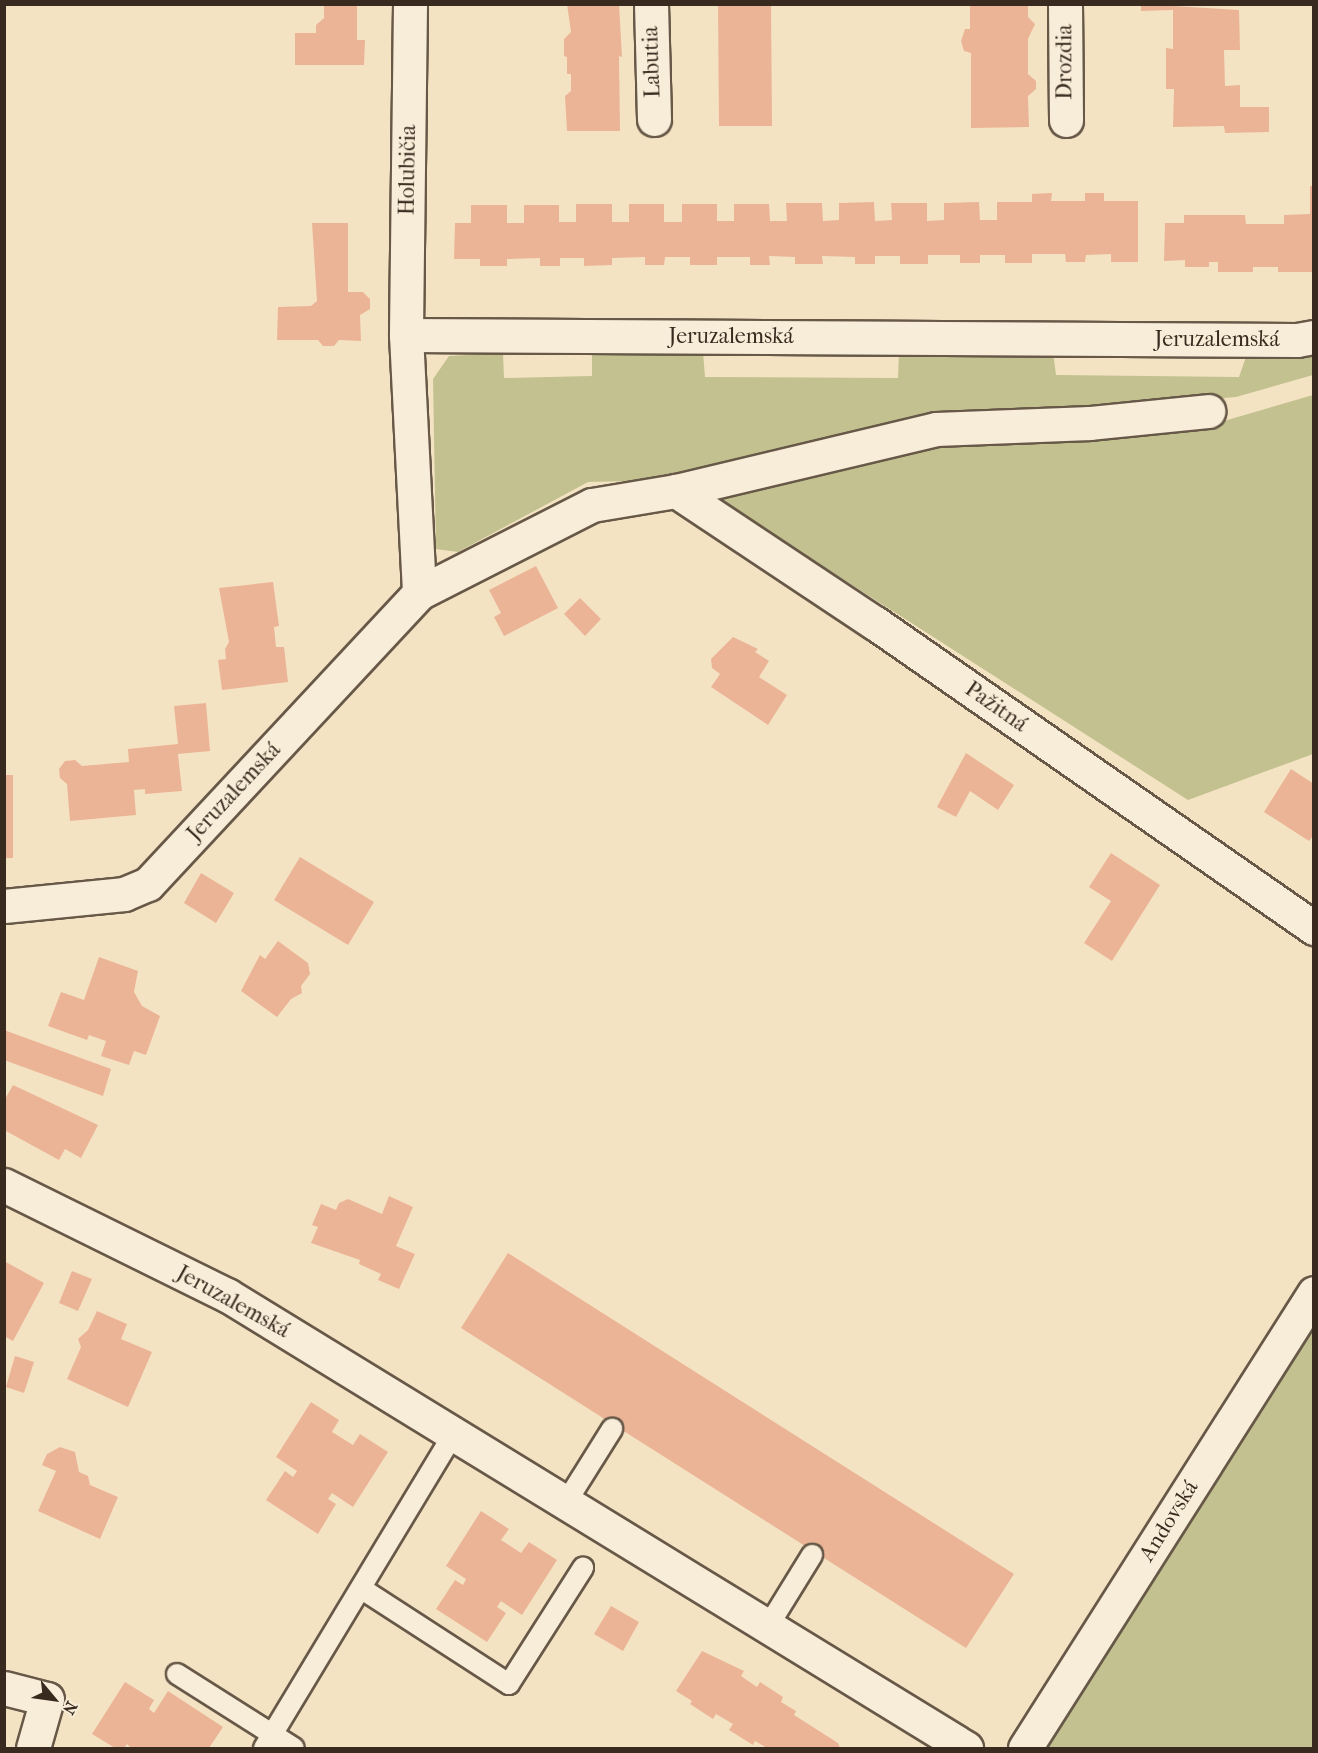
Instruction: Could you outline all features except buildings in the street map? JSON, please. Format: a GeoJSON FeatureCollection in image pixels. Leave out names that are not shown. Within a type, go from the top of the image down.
{"type":"FeatureCollection","features":[{"type":"Feature","properties":{"kind":"street","name":"Holubičia"},"geometry":{"type":"LineString","coordinates":[[406,335],[410,4]]}},
{"type":"Feature","properties":{"kind":"street","name":"Labutia"},"geometry":{"type":"LineString","coordinates":[[651,4],[654,119]]}},
{"type":"Feature","properties":{"kind":"street","name":"Drozdia"},"geometry":{"type":"LineString","coordinates":[[1065,4],[1066,120]]}},
{"type":"Feature","properties":{"kind":"street","name":"Jeruzalemská"},"geometry":{"type":"LineString","coordinates":[[406,335],[1286,340],[1314,337]]}},
{"type":"Feature","properties":{"kind":"street"},"geometry":{"type":"LineString","coordinates":[[406,335],[419,593]]}},
{"type":"Feature","properties":{"kind":"street","name":"Jeruzalemská"},"geometry":{"type":"LineString","coordinates":[[4,906],[124,894],[147,884],[419,593],[592,505],[676,491],[936,429],[1090,423],[1208,411]]}},
{"type":"Feature","properties":{"kind":"street","name":"Pažitná"},"geometry":{"type":"LineString","coordinates":[[676,491],[875,623],[1314,928]]}},
{"type":"Feature","properties":{"kind":"street","name":"Jeruzalemská"},"geometry":{"type":"LineString","coordinates":[[4,1185],[227,1295],[966,1749]]}},
{"type":"Feature","properties":{"kind":"street","name":"Andovská"},"geometry":{"type":"LineString","coordinates":[[1025,1749],[1314,1293]]}},
{"type":"Feature","properties":{"kind":"street"},"geometry":{"type":"LineString","coordinates":[[4,1688],[47,1700],[33,1749]]}},
{"type":"Feature","properties":{"kind":"lane"},"geometry":{"type":"LineString","coordinates":[[565,1504],[612,1429]]}},
{"type":"Feature","properties":{"kind":"lane"},"geometry":{"type":"LineString","coordinates":[[269,1742],[453,1435]]}},
{"type":"Feature","properties":{"kind":"lane"},"geometry":{"type":"LineString","coordinates":[[767,1628],[812,1556]]}},
{"type":"Feature","properties":{"kind":"lane"},"geometry":{"type":"LineString","coordinates":[[362,1589],[509,1684],[583,1568]]}},
{"type":"Feature","properties":{"kind":"lane"},"geometry":{"type":"LineString","coordinates":[[177,1674],[269,1742],[294,1749]]}},
{"type":"Feature","properties":{"kind":"shaded area"},"geometry":{"type":"Polygon","coordinates":[[[592,351],[703,352],[705,377],[898,378],[899,352],[1053,352],[1056,375],[1239,377],[1248,351],[1314,352],[1313,375],[1236,397],[912,425],[671,480],[588,482],[458,552],[436,549],[433,379],[449,356],[503,353],[504,378],[592,376],[592,351]]]}},
{"type":"Feature","properties":{"kind":"shaded area"},"geometry":{"type":"Polygon","coordinates":[[[1313,395],[1313,754],[1188,800],[718,499],[930,445],[1200,428],[1313,395]]]}},
{"type":"Feature","properties":{"kind":"shaded area"},"geometry":{"type":"Polygon","coordinates":[[[1313,1327],[1313,1748],[1047,1748],[1313,1327]]]}}]}
